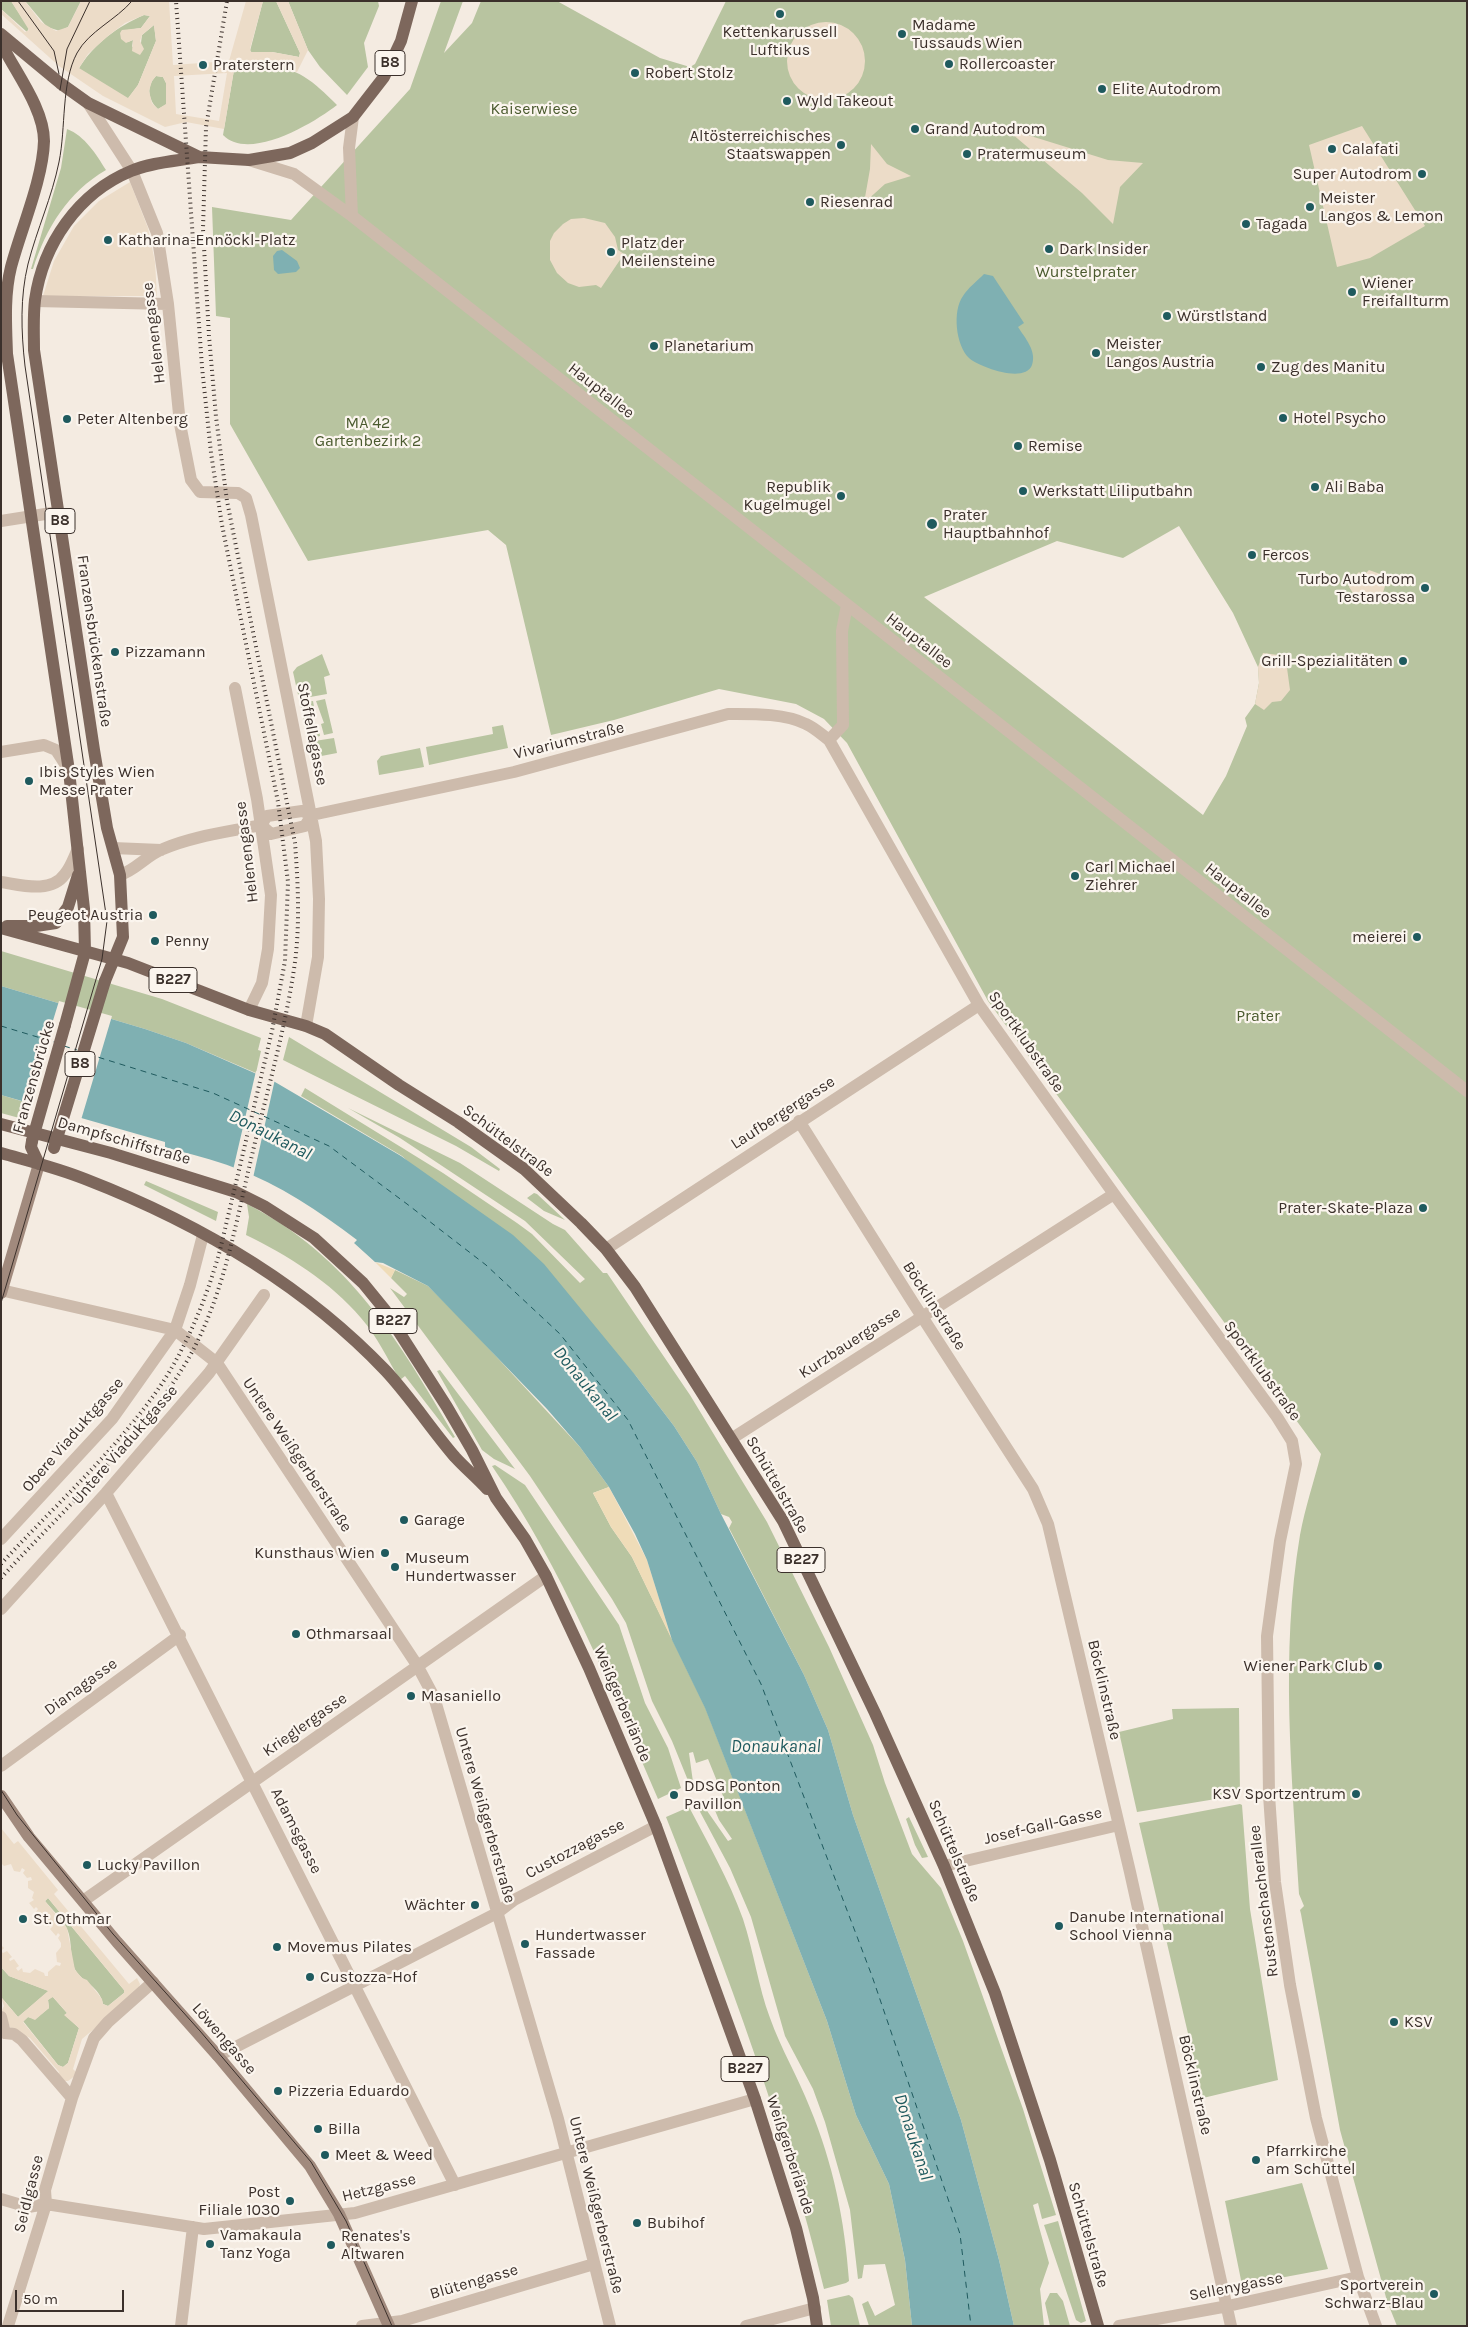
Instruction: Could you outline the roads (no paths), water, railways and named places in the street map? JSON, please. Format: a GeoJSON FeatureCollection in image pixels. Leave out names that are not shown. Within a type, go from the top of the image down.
{"type":"FeatureCollection","features":[{"type":"Feature","properties":{"kind":"main road","name":"B8"},"geometry":{"type":"LineString","coordinates":[[1,34],[61,84],[88,103],[199,157],[250,160],[290,152],[304,146],[353,117],[384,77],[401,42],[412,1]]}},
{"type":"Feature","properties":{"kind":"main road","name":"B8"},"geometry":{"type":"LineString","coordinates":[[1,43],[12,66],[36,106],[44,140],[38,177],[10,269],[4,355],[31,516],[69,771],[80,868],[85,952]]}},
{"type":"Feature","properties":{"kind":"main road","name":"Franzensbrückenstraße"},"geometry":{"type":"LineString","coordinates":[[39,1164],[54,1148],[105,981],[123,937],[120,876],[107,828],[94,750],[34,350],[35,301],[46,258],[78,206],[96,191],[132,171],[199,157]]}},
{"type":"Feature","properties":{"kind":"main road"},"geometry":{"type":"LineString","coordinates":[[1,927],[36,926],[56,923],[68,907],[80,868]]}},
{"type":"Feature","properties":{"kind":"main road","name":"B227"},"geometry":{"type":"LineString","coordinates":[[1,927],[85,952]]}},
{"type":"Feature","properties":{"kind":"main road","name":"Schüttelstraße"},"geometry":{"type":"LineString","coordinates":[[85,952],[115,960],[249,1010],[306,1026],[344,1046],[524,1169],[606,1249],[635,1288],[783,1521],[875,1713],[944,1866],[995,1993],[1050,2160],[1098,2326]]}},
{"type":"Feature","properties":{"kind":"main road","name":"Franzensbrücke"},"geometry":{"type":"LineString","coordinates":[[39,1164],[31,1147],[32,1142],[85,952]]}},
{"type":"Feature","properties":{"kind":"main road","name":"Dampfschiffstraße"},"geometry":{"type":"LineString","coordinates":[[1,1124],[111,1152],[210,1182],[236,1192]]}},
{"type":"Feature","properties":{"kind":"main road","name":"B227"},"geometry":{"type":"LineString","coordinates":[[1,1153],[63,1171],[112,1190],[203,1235],[250,1260],[276,1277],[344,1332],[386,1372],[456,1457],[496,1498]]}},
{"type":"Feature","properties":{"kind":"main road","name":"Weißgerberlände"},"geometry":{"type":"LineString","coordinates":[[236,1192],[264,1206],[314,1238],[363,1283],[385,1310],[472,1450],[496,1498],[525,1539],[546,1576],[589,1668],[656,1826],[755,2099],[796,2228],[815,2308],[817,2326]]}},
{"type":"Feature","properties":{"kind":"street"},"geometry":{"type":"LineString","coordinates":[[88,103],[132,171]]}},
{"type":"Feature","properties":{"kind":"street"},"geometry":{"type":"LineString","coordinates":[[352,216],[349,148],[353,117]]}},
{"type":"Feature","properties":{"kind":"street","name":"Hauptallee"},"geometry":{"type":"LineString","coordinates":[[250,160],[294,174],[352,216],[1467,1091]]}},
{"type":"Feature","properties":{"kind":"street","name":"Helenengasse"},"geometry":{"type":"LineString","coordinates":[[132,171],[157,233],[168,304],[180,424],[192,480],[200,492]]}},
{"type":"Feature","properties":{"kind":"street"},"geometry":{"type":"LineString","coordinates":[[35,301],[168,304]]}},
{"type":"Feature","properties":{"kind":"street","name":"Stoffellagasse"},"geometry":{"type":"LineString","coordinates":[[200,492],[238,492],[246,498],[312,815],[316,840],[319,899],[318,957],[306,1026]]}},
{"type":"Feature","properties":{"kind":"street"},"geometry":{"type":"LineString","coordinates":[[1,521],[58,512]]}},
{"type":"Feature","properties":{"kind":"street"},"geometry":{"type":"LineString","coordinates":[[829,740],[843,725],[842,641],[847,605]]}},
{"type":"Feature","properties":{"kind":"street","name":"Helenengasse"},"geometry":{"type":"LineString","coordinates":[[236,688],[261,825],[270,896],[268,949],[262,983],[249,1010]]}},
{"type":"Feature","properties":{"kind":"street","name":"Vivariumstraße"},"geometry":{"type":"LineString","coordinates":[[120,876],[130,872],[161,850],[191,840],[261,825],[270,834],[305,826],[312,815],[514,772],[728,714],[764,716],[806,724],[829,740]]}},
{"type":"Feature","properties":{"kind":"street","name":"Sportklubstraße"},"geometry":{"type":"LineString","coordinates":[[829,740],[979,1005],[1277,1417],[1292,1442],[1296,1464]]}},
{"type":"Feature","properties":{"kind":"street"},"geometry":{"type":"LineString","coordinates":[[1,752],[44,745],[56,750],[69,771]]}},
{"type":"Feature","properties":{"kind":"street","name":"Vivariumstraße"},"geometry":{"type":"LineString","coordinates":[[112,848],[161,850]]}},
{"type":"Feature","properties":{"kind":"street"},"geometry":{"type":"LineString","coordinates":[[1,882],[39,887],[52,885],[65,876],[78,849]]}},
{"type":"Feature","properties":{"kind":"street","name":"Laufbergergasse"},"geometry":{"type":"LineString","coordinates":[[606,1249],[979,1005]]}},
{"type":"Feature","properties":{"kind":"street","name":"Böcklinstraße"},"geometry":{"type":"LineString","coordinates":[[800,1122],[1033,1489],[1048,1524],[1120,1825],[1231,2326]]}},
{"type":"Feature","properties":{"kind":"street"},"geometry":{"type":"LineString","coordinates":[[39,1164],[2,1291],[175,1330]]}},
{"type":"Feature","properties":{"kind":"street","name":"Kurzbauergasse"},"geometry":{"type":"LineString","coordinates":[[731,1439],[1114,1194]]}},
{"type":"Feature","properties":{"kind":"street","name":"Obere Viaduktgasse"},"geometry":{"type":"LineString","coordinates":[[1,1540],[112,1419],[175,1330],[190,1285],[203,1235]]}},
{"type":"Feature","properties":{"kind":"street","name":"Untere Viaduktgasse"},"geometry":{"type":"LineString","coordinates":[[1,1609],[106,1492],[217,1363],[264,1295]]}},
{"type":"Feature","properties":{"kind":"street","name":"Untere Weißgerberstraße"},"geometry":{"type":"LineString","coordinates":[[175,1330],[217,1363],[417,1665],[434,1697],[558,2119],[610,2326]]}},
{"type":"Feature","properties":{"kind":"street","name":"Rustenschacherallee"},"geometry":{"type":"LineString","coordinates":[[1296,1464],[1280,1541],[1267,1636],[1269,1795],[1275,1872],[1290,1985],[1316,2118],[1358,2277],[1376,2326]]}},
{"type":"Feature","properties":{"kind":"street","name":"Adamsgasse"},"geometry":{"type":"LineString","coordinates":[[106,1492],[254,1781],[456,2185]]}},
{"type":"Feature","properties":{"kind":"street","name":"Krieglergasse"},"geometry":{"type":"LineString","coordinates":[[83,1901],[546,1576]]}},
{"type":"Feature","properties":{"kind":"street","name":"Dianagasse"},"geometry":{"type":"LineString","coordinates":[[1,1766],[180,1635]]}},
{"type":"Feature","properties":{"kind":"street","name":"Löwengasse"},"geometry":{"type":"LineString","coordinates":[[1,1796],[30,1837],[83,1901],[218,2056],[304,2159],[339,2214],[388,2324]]}},
{"type":"Feature","properties":{"kind":"street","name":"Josef-Gall-Gasse"},"geometry":{"type":"LineString","coordinates":[[944,1866],[1120,1825]]}},
{"type":"Feature","properties":{"kind":"street","name":"Custozzagasse"},"geometry":{"type":"LineString","coordinates":[[218,2056],[497,1913],[514,1900],[656,1826]]}},
{"type":"Feature","properties":{"kind":"street","name":"Seidlgasse"},"geometry":{"type":"LineString","coordinates":[[8,2326],[46,2204],[45,2190],[72,2098],[90,2047],[98,2032],[154,1982]]}},
{"type":"Feature","properties":{"kind":"street"},"geometry":{"type":"LineString","coordinates":[[1,2017],[3,2034],[14,2034],[22,2040],[72,2098]]}},
{"type":"Feature","properties":{"kind":"street","name":"Hetzgasse"},"geometry":{"type":"LineString","coordinates":[[1,2199],[28,2206],[46,2204],[204,2229],[355,2213],[755,2099]]}},
{"type":"Feature","properties":{"kind":"street"},"geometry":{"type":"LineString","coordinates":[[181,2326],[193,2227]]}},
{"type":"Feature","properties":{"kind":"street","name":"Blütengasse"},"geometry":{"type":"LineString","coordinates":[[362,2326],[402,2321],[594,2264]]}},
{"type":"Feature","properties":{"kind":"street","name":"Sellenygasse"},"geometry":{"type":"LineString","coordinates":[[1119,2326],[1228,2306],[1358,2277]]}},
{"type":"Feature","properties":{"kind":"street"},"geometry":{"type":"LineString","coordinates":[[746,2326],[815,2308]]}},
{"type":"Feature","properties":{"kind":"water"},"geometry":{"type":"Polygon","coordinates":[[[282,250],[297,261],[300,268],[296,272],[278,274],[274,270],[273,256],[277,251],[282,250]]]}},
{"type":"Feature","properties":{"kind":"water"},"geometry":{"type":"Polygon","coordinates":[[[984,274],[993,276],[1024,323],[1018,327],[1030,345],[1033,355],[1032,365],[1028,371],[1012,374],[982,366],[969,358],[961,345],[958,337],[957,310],[967,290],[984,274]]]}},
{"type":"Feature","properties":{"kind":"water","name":"Donaukanal"},"geometry":{"type":"Polygon","coordinates":[[[1,986],[186,1043],[275,1082],[401,1156],[513,1235],[544,1264],[636,1376],[674,1426],[697,1462],[721,1514],[804,1675],[828,1730],[853,1815],[961,2120],[999,2260],[1014,2326],[912,2326],[905,2260],[889,2184],[856,2115],[827,2021],[705,1708],[672,1640],[647,1560],[609,1487],[580,1447],[547,1409],[428,1286],[383,1263],[375,1262],[354,1243],[357,1240],[299,1200],[268,1182],[235,1168],[165,1147],[165,1142],[1,1095],[1,986]]]}},
{"type":"Feature","properties":{"kind":"tram line"},"geometry":{"type":"LineString","coordinates":[[18,1],[54,51],[59,74]]}},
{"type":"Feature","properties":{"kind":"tram line"},"geometry":{"type":"LineString","coordinates":[[60,90],[67,49],[90,1]]}},
{"type":"Feature","properties":{"kind":"tram line"},"geometry":{"type":"LineString","coordinates":[[1,1303],[102,959],[107,921],[25,366],[22,302],[28,264],[59,162],[66,92],[72,65],[77,53],[88,38],[132,1]]}},
{"type":"Feature","properties":{"kind":"tram line"},"geometry":{"type":"LineString","coordinates":[[1,1790],[17,1815],[113,1934],[200,2031],[311,2162],[346,2221],[392,2326]]}},
{"type":"Feature","properties":{"kind":"railway"},"geometry":{"type":"LineString","coordinates":[[1,1564],[84,1478],[124,1433],[161,1385],[188,1337],[203,1303],[220,1250],[272,1031],[285,961],[288,882],[278,802],[222,525],[211,453],[202,367],[176,1]]}},
{"type":"Feature","properties":{"kind":"railway"},"geometry":{"type":"LineString","coordinates":[[1,1578],[98,1476],[144,1423],[184,1366],[209,1316],[233,1236],[281,1035],[295,962],[298,933],[295,843],[227,501],[216,417],[209,336],[203,229],[206,127],[227,1]]}},
{"type":"Feature","properties":{"kind":"place","name":"Kettenkarussell Luftikus"},"geometry":{"type":"Point","coordinates":[780,14]}},
{"type":"Feature","properties":{"kind":"place","name":"Madame Tussauds Wien"},"geometry":{"type":"Point","coordinates":[902,34]}},
{"type":"Feature","properties":{"kind":"place","name":"Rollercoaster"},"geometry":{"type":"Point","coordinates":[949,64]}},
{"type":"Feature","properties":{"kind":"place","name":"Praterstern"},"geometry":{"type":"Point","coordinates":[203,65]}},
{"type":"Feature","properties":{"kind":"place","name":"Robert Stolz"},"geometry":{"type":"Point","coordinates":[635,73]}},
{"type":"Feature","properties":{"kind":"place","name":"Elite Autodrom"},"geometry":{"type":"Point","coordinates":[1102,89]}},
{"type":"Feature","properties":{"kind":"place","name":"Wyld Takeout"},"geometry":{"type":"Point","coordinates":[787,101]}},
{"type":"Feature","properties":{"kind":"place","name":"Grand Autodrom"},"geometry":{"type":"Point","coordinates":[915,129]}},
{"type":"Feature","properties":{"kind":"place","name":"Altösterreichisches Staatswappen"},"geometry":{"type":"Point","coordinates":[841,145]}},
{"type":"Feature","properties":{"kind":"place","name":"Calafati"},"geometry":{"type":"Point","coordinates":[1332,149]}},
{"type":"Feature","properties":{"kind":"place","name":"Pratermuseum"},"geometry":{"type":"Point","coordinates":[967,154]}},
{"type":"Feature","properties":{"kind":"place","name":"Super Autodrom"},"geometry":{"type":"Point","coordinates":[1422,174]}},
{"type":"Feature","properties":{"kind":"place","name":"Riesenrad"},"geometry":{"type":"Point","coordinates":[810,202]}},
{"type":"Feature","properties":{"kind":"place","name":"Meister Langos & Lemon"},"geometry":{"type":"Point","coordinates":[1310,207]}},
{"type":"Feature","properties":{"kind":"place","name":"Tagada"},"geometry":{"type":"Point","coordinates":[1246,224]}},
{"type":"Feature","properties":{"kind":"place","name":"Katharina-Ennöckl-Platz"},"geometry":{"type":"Point","coordinates":[108,240]}},
{"type":"Feature","properties":{"kind":"place","name":"Dark Insider"},"geometry":{"type":"Point","coordinates":[1049,249]}},
{"type":"Feature","properties":{"kind":"place","name":"Platz der Meilensteine"},"geometry":{"type":"Point","coordinates":[611,252]}},
{"type":"Feature","properties":{"kind":"place","name":"Wiener Freifallturm"},"geometry":{"type":"Point","coordinates":[1352,292]}},
{"type":"Feature","properties":{"kind":"place","name":"Würstlstand"},"geometry":{"type":"Point","coordinates":[1167,316]}},
{"type":"Feature","properties":{"kind":"place","name":"Planetarium"},"geometry":{"type":"Point","coordinates":[654,346]}},
{"type":"Feature","properties":{"kind":"place","name":"Meister Langos Austria"},"geometry":{"type":"Point","coordinates":[1096,353]}},
{"type":"Feature","properties":{"kind":"place","name":"Zug des Manitu"},"geometry":{"type":"Point","coordinates":[1261,367]}},
{"type":"Feature","properties":{"kind":"place","name":"Hotel Psycho"},"geometry":{"type":"Point","coordinates":[1283,418]}},
{"type":"Feature","properties":{"kind":"place","name":"Peter Altenberg"},"geometry":{"type":"Point","coordinates":[67,419]}},
{"type":"Feature","properties":{"kind":"place","name":"Remise"},"geometry":{"type":"Point","coordinates":[1018,446]}},
{"type":"Feature","properties":{"kind":"place","name":"Ali Baba"},"geometry":{"type":"Point","coordinates":[1315,487]}},
{"type":"Feature","properties":{"kind":"place","name":"Werkstatt Liliputbahn"},"geometry":{"type":"Point","coordinates":[1023,491]}},
{"type":"Feature","properties":{"kind":"place","name":"Republik Kugelmugel"},"geometry":{"type":"Point","coordinates":[841,496]}},
{"type":"Feature","properties":{"kind":"place","name":"Prater Hauptbahnhof"},"geometry":{"type":"Point","coordinates":[932,524]}},
{"type":"Feature","properties":{"kind":"place","name":"Fercos"},"geometry":{"type":"Point","coordinates":[1252,555]}},
{"type":"Feature","properties":{"kind":"place","name":"Turbo Autodrom Testarossa"},"geometry":{"type":"Point","coordinates":[1425,588]}},
{"type":"Feature","properties":{"kind":"place","name":"Pizzamann"},"geometry":{"type":"Point","coordinates":[115,652]}},
{"type":"Feature","properties":{"kind":"place","name":"Grill-Spezialitäten"},"geometry":{"type":"Point","coordinates":[1403,661]}},
{"type":"Feature","properties":{"kind":"place","name":"Ibis Styles Wien Messe Prater"},"geometry":{"type":"Point","coordinates":[29,781]}},
{"type":"Feature","properties":{"kind":"place","name":"Carl Michael Ziehrer"},"geometry":{"type":"Point","coordinates":[1075,876]}},
{"type":"Feature","properties":{"kind":"place","name":"Peugeot Austria"},"geometry":{"type":"Point","coordinates":[153,915]}},
{"type":"Feature","properties":{"kind":"place","name":"meierei"},"geometry":{"type":"Point","coordinates":[1417,937]}},
{"type":"Feature","properties":{"kind":"place","name":"Penny"},"geometry":{"type":"Point","coordinates":[155,941]}},
{"type":"Feature","properties":{"kind":"place","name":"Prater-Skate-Plaza"},"geometry":{"type":"Point","coordinates":[1423,1208]}},
{"type":"Feature","properties":{"kind":"place","name":"Garage"},"geometry":{"type":"Point","coordinates":[404,1520]}},
{"type":"Feature","properties":{"kind":"place","name":"Kunsthaus Wien"},"geometry":{"type":"Point","coordinates":[385,1553]}},
{"type":"Feature","properties":{"kind":"place","name":"Museum Hundertwasser"},"geometry":{"type":"Point","coordinates":[395,1567]}},
{"type":"Feature","properties":{"kind":"place","name":"Othmarsaal"},"geometry":{"type":"Point","coordinates":[296,1634]}},
{"type":"Feature","properties":{"kind":"place","name":"Wiener Park Club"},"geometry":{"type":"Point","coordinates":[1378,1666]}},
{"type":"Feature","properties":{"kind":"place","name":"Masaniello"},"geometry":{"type":"Point","coordinates":[411,1696]}},
{"type":"Feature","properties":{"kind":"place","name":"KSV Sportzentrum"},"geometry":{"type":"Point","coordinates":[1356,1794]}},
{"type":"Feature","properties":{"kind":"place","name":"DDSG Ponton Pavillon"},"geometry":{"type":"Point","coordinates":[674,1795]}},
{"type":"Feature","properties":{"kind":"place","name":"Lucky Pavillon"},"geometry":{"type":"Point","coordinates":[87,1865]}},
{"type":"Feature","properties":{"kind":"place","name":"Wächter"},"geometry":{"type":"Point","coordinates":[475,1905]}},
{"type":"Feature","properties":{"kind":"place","name":"St. Othmar"},"geometry":{"type":"Point","coordinates":[23,1919]}},
{"type":"Feature","properties":{"kind":"place","name":"Danube International School Vienna"},"geometry":{"type":"Point","coordinates":[1059,1926]}},
{"type":"Feature","properties":{"kind":"place","name":"Hundertwasser Fassade"},"geometry":{"type":"Point","coordinates":[525,1944]}},
{"type":"Feature","properties":{"kind":"place","name":"Movemus Pilates"},"geometry":{"type":"Point","coordinates":[277,1947]}},
{"type":"Feature","properties":{"kind":"place","name":"Custozza-Hof"},"geometry":{"type":"Point","coordinates":[310,1977]}},
{"type":"Feature","properties":{"kind":"place","name":"KSV"},"geometry":{"type":"Point","coordinates":[1394,2022]}},
{"type":"Feature","properties":{"kind":"place","name":"Pizzeria Eduardo"},"geometry":{"type":"Point","coordinates":[278,2091]}},
{"type":"Feature","properties":{"kind":"place","name":"Billa"},"geometry":{"type":"Point","coordinates":[318,2129]}},
{"type":"Feature","properties":{"kind":"place","name":"Meet & Weed"},"geometry":{"type":"Point","coordinates":[325,2155]}},
{"type":"Feature","properties":{"kind":"place","name":"Pfarrkirche am Schüttel"},"geometry":{"type":"Point","coordinates":[1256,2160]}},
{"type":"Feature","properties":{"kind":"place","name":"Post Filiale 1030"},"geometry":{"type":"Point","coordinates":[290,2201]}},
{"type":"Feature","properties":{"kind":"place","name":"Bubihof"},"geometry":{"type":"Point","coordinates":[637,2223]}},
{"type":"Feature","properties":{"kind":"place","name":"Vamakaula Tanz Yoga"},"geometry":{"type":"Point","coordinates":[210,2244]}},
{"type":"Feature","properties":{"kind":"place","name":"Renates's Altwaren"},"geometry":{"type":"Point","coordinates":[331,2245]}},
{"type":"Feature","properties":{"kind":"place","name":"Sportverein Schwarz-Blau"},"geometry":{"type":"Point","coordinates":[1434,2294]}},
{"type":"Feature","properties":{"kind":"park label","name":"Kaiserwiese"},"geometry":{"type":"Point","coordinates":[534,109]}},
{"type":"Feature","properties":{"kind":"park label","name":"Wurstelprater"},"geometry":{"type":"Point","coordinates":[1086,272]}},
{"type":"Feature","properties":{"kind":"park label","name":"MA 42 Gartenbezirk 2"},"geometry":{"type":"Point","coordinates":[368,432]}},
{"type":"Feature","properties":{"kind":"park label","name":"Prater"},"geometry":{"type":"Point","coordinates":[1258,1016]}}]}
